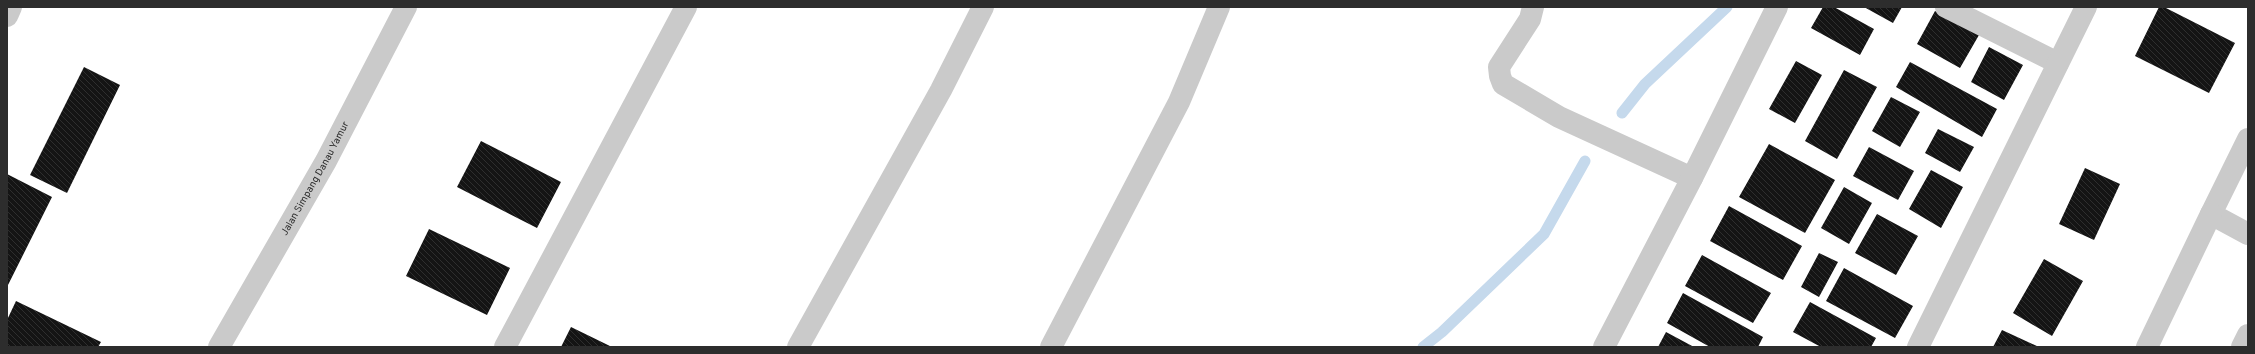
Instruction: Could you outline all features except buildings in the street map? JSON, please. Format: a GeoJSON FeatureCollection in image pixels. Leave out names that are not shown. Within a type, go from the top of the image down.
{"type":"FeatureCollection","features":[{"type":"Feature","properties":{"kind":"street"},"geometry":{"type":"LineString","coordinates":[[7,16],[11,7]]}},
{"type":"Feature","properties":{"kind":"street","name":"Jalan Simpang Danau Yamur"},"geometry":{"type":"LineString","coordinates":[[219,347],[326,161],[406,7]]}},
{"type":"Feature","properties":{"kind":"street"},"geometry":{"type":"LineString","coordinates":[[505,347],[686,7]]}},
{"type":"Feature","properties":{"kind":"street"},"geometry":{"type":"LineString","coordinates":[[798,347],[941,90],[983,7]]}},
{"type":"Feature","properties":{"kind":"street"},"geometry":{"type":"LineString","coordinates":[[1051,347],[1179,102],[1219,7]]}},
{"type":"Feature","properties":{"kind":"street"},"geometry":{"type":"LineString","coordinates":[[1533,7],[1530,19],[1499,67],[1500,76],[1504,84],[1559,117],[1692,178]]}},
{"type":"Feature","properties":{"kind":"street"},"geometry":{"type":"LineString","coordinates":[[1604,347],[1692,178],[1777,7]]}},
{"type":"Feature","properties":{"kind":"street"},"geometry":{"type":"LineString","coordinates":[[1946,7],[2058,63]]}},
{"type":"Feature","properties":{"kind":"street"},"geometry":{"type":"LineString","coordinates":[[1918,347],[2086,7]]}},
{"type":"Feature","properties":{"kind":"street"},"geometry":{"type":"LineString","coordinates":[[2147,347],[2248,139]]}},
{"type":"Feature","properties":{"kind":"street"},"geometry":{"type":"LineString","coordinates":[[2211,214],[2248,234]]}},
{"type":"Feature","properties":{"kind":"street"},"geometry":{"type":"LineString","coordinates":[[2242,347],[2248,335]]}},
{"type":"Feature","properties":{"kind":"waterway"},"geometry":{"type":"LineString","coordinates":[[1622,113],[1645,84],[1727,7]]}},
{"type":"Feature","properties":{"kind":"waterway"},"geometry":{"type":"LineString","coordinates":[[1423,347],[1442,332],[1544,234],[1585,161]]}}]}
